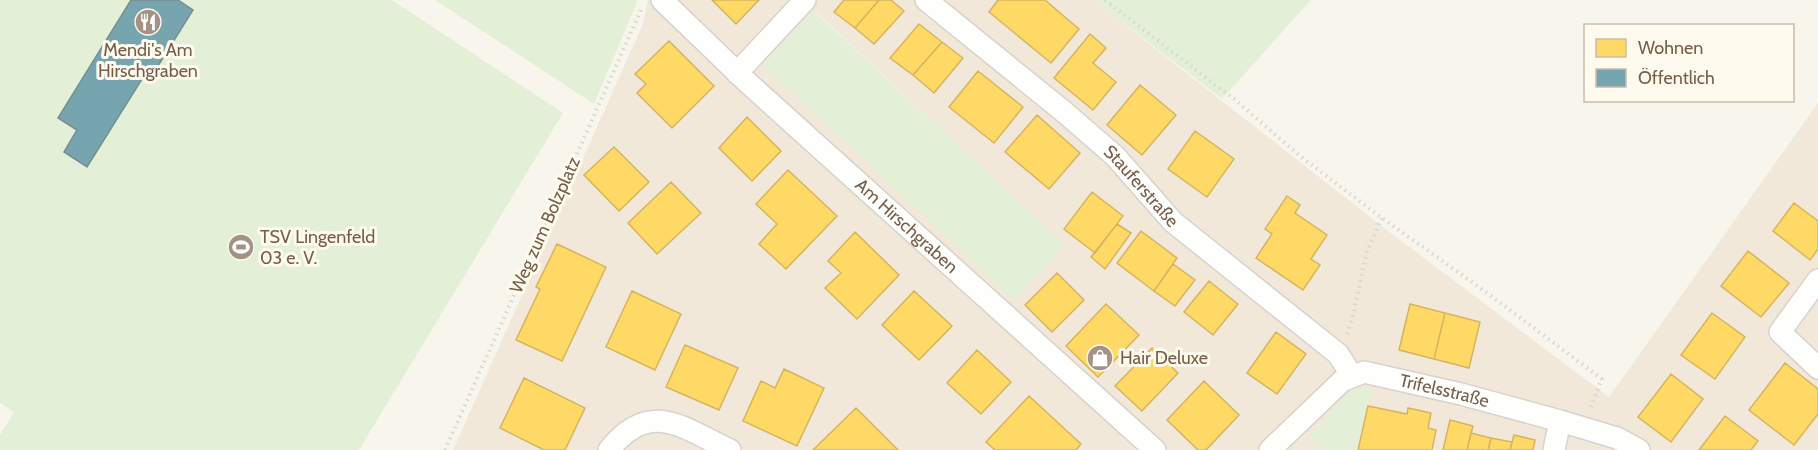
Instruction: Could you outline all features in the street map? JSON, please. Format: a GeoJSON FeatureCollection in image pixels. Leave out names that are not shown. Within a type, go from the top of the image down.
{"type":"FeatureCollection","features":[{"type":"Feature","properties":{"kind":"street"},"geometry":{"type":"LineString","coordinates":[[737,73],[805,0]]}},
{"type":"Feature","properties":{"kind":"street","name":"Stauferstraße"},"geometry":{"type":"LineString","coordinates":[[926,0],[1115,156],[1173,222],[1338,354],[1352,376]]}},
{"type":"Feature","properties":{"kind":"street","name":"Am Hirschgraben"},"geometry":{"type":"LineString","coordinates":[[652,3],[737,73],[1155,450]]}},
{"type":"Feature","properties":{"kind":"street"},"geometry":{"type":"LineString","coordinates":[[1818,280],[1780,332],[1818,368]]}},
{"type":"Feature","properties":{"kind":"street","name":"Trifelsstraße"},"geometry":{"type":"LineString","coordinates":[[1352,376],[1364,372],[1461,394],[1617,438],[1639,450]]}},
{"type":"Feature","properties":{"kind":"street"},"geometry":{"type":"LineString","coordinates":[[1270,450],[1342,381],[1352,376]]}},
{"type":"Feature","properties":{"kind":"street"},"geometry":{"type":"LineString","coordinates":[[609,450],[618,439],[635,426],[651,420],[668,421],[730,450]]}},
{"type":"Feature","properties":{"kind":"street"},"geometry":{"type":"LineString","coordinates":[[1554,450],[1560,421]]}},
{"type":"Feature","properties":{"kind":"path"},"geometry":{"type":"LineString","coordinates":[[1105,0],[1234,99],[1300,156],[1602,379],[1584,428]]}},
{"type":"Feature","properties":{"kind":"path","name":"Weg zum Bolzplatz"},"geometry":{"type":"LineString","coordinates":[[445,450],[652,3]]}},
{"type":"Feature","properties":{"kind":"path"},"geometry":{"type":"LineString","coordinates":[[1338,354],[1352,320],[1367,251],[1382,218]]}},
{"type":"Feature","properties":{"kind":"shaded area"},"geometry":{"type":"Polygon","coordinates":[[[648,0],[1093,0],[1388,231],[1609,397],[1818,103],[1818,450],[453,450],[642,26],[648,0]],[[815,11],[1014,299],[1064,245],[815,11]]]}},
{"type":"Feature","properties":{"kind":"green space","name":"TSV Lingenfeld 03 e. V."},"geometry":{"type":"Polygon","coordinates":[[[0,0],[392,0],[563,113],[359,450],[0,450],[0,435],[14,412],[0,403],[0,0]]]}},
{"type":"Feature","properties":{"kind":"green space"},"geometry":{"type":"Polygon","coordinates":[[[435,0],[638,0],[594,104],[435,0]]]}},
{"type":"Feature","properties":{"kind":"green space"},"geometry":{"type":"Polygon","coordinates":[[[1093,0],[1311,0],[1222,99],[1093,0]]]}},
{"type":"Feature","properties":{"kind":"green space"},"geometry":{"type":"Polygon","coordinates":[[[814,11],[1065,245],[1014,300],[763,65],[814,11]]]}},
{"type":"Feature","properties":{"kind":"green space"},"geometry":{"type":"Polygon","coordinates":[[[1363,387],[1372,389],[1358,450],[1322,450],[1309,438],[1346,394],[1363,387]]]}},
{"type":"Feature","properties":{"kind":"building: Wohnen"},"geometry":{"type":"Polygon","coordinates":[[[712,0],[759,0],[736,24],[712,0]]]}},
{"type":"Feature","properties":{"kind":"building: Wohnen"},"geometry":{"type":"Polygon","coordinates":[[[844,0],[879,0],[855,28],[834,12],[844,0]]]}},
{"type":"Feature","properties":{"kind":"building: Wohnen"},"geometry":{"type":"Polygon","coordinates":[[[879,0],[891,0],[904,11],[874,44],[855,28],[879,0]]]}},
{"type":"Feature","properties":{"kind":"building: Wohnen"},"geometry":{"type":"Polygon","coordinates":[[[998,0],[1045,0],[1079,29],[1051,63],[989,12],[998,0]]]}},
{"type":"Feature","properties":{"kind":"building: Wohnen"},"geometry":{"type":"Polygon","coordinates":[[[919,24],[942,42],[913,75],[890,58],[919,24]]]}},
{"type":"Feature","properties":{"kind":"building: Wohnen"},"geometry":{"type":"Polygon","coordinates":[[[1090,34],[1106,48],[1093,63],[1116,82],[1093,110],[1054,78],[1090,34]]]}},
{"type":"Feature","properties":{"kind":"building: Wohnen"},"geometry":{"type":"Polygon","coordinates":[[[669,41],[714,86],[672,128],[637,93],[646,84],[635,74],[669,41]]]}},
{"type":"Feature","properties":{"kind":"building: Wohnen"},"geometry":{"type":"Polygon","coordinates":[[[942,42],[963,58],[934,93],[913,75],[942,42]]]}},
{"type":"Feature","properties":{"kind":"building: Wohnen"},"geometry":{"type":"Polygon","coordinates":[[[978,71],[1023,107],[994,143],[949,107],[978,71]]]}},
{"type":"Feature","properties":{"kind":"building: Wohnen"},"geometry":{"type":"Polygon","coordinates":[[[1140,85],[1176,115],[1142,155],[1107,125],[1140,85]]]}},
{"type":"Feature","properties":{"kind":"building: Wohnen"},"geometry":{"type":"Polygon","coordinates":[[[1037,115],[1080,153],[1049,189],[1005,152],[1037,115]]]}},
{"type":"Feature","properties":{"kind":"building: Wohnen"},"geometry":{"type":"Polygon","coordinates":[[[747,117],[781,151],[752,181],[719,148],[747,117]]]}},
{"type":"Feature","properties":{"kind":"building: Wohnen"},"geometry":{"type":"Polygon","coordinates":[[[1195,131],[1234,159],[1207,197],[1168,169],[1195,131]]]}},
{"type":"Feature","properties":{"kind":"building: Wohnen"},"geometry":{"type":"Polygon","coordinates":[[[614,147],[649,182],[619,211],[584,175],[614,147]]]}},
{"type":"Feature","properties":{"kind":"building: Wohnen"},"geometry":{"type":"Polygon","coordinates":[[[788,170],[837,216],[786,269],[759,244],[777,224],[756,204],[788,170]]]}},
{"type":"Feature","properties":{"kind":"building: Wohnen"},"geometry":{"type":"Polygon","coordinates":[[[671,182],[701,213],[657,254],[628,223],[671,182]]]}},
{"type":"Feature","properties":{"kind":"building: Wohnen"},"geometry":{"type":"Polygon","coordinates":[[[1092,192],[1123,216],[1095,253],[1064,229],[1092,192]]]}},
{"type":"Feature","properties":{"kind":"building: Wohnen"},"geometry":{"type":"Polygon","coordinates":[[[1287,196],[1300,205],[1295,213],[1327,235],[1311,259],[1320,265],[1303,290],[1256,258],[1272,234],[1265,229],[1287,196]]]}},
{"type":"Feature","properties":{"kind":"building: Wohnen"},"geometry":{"type":"Polygon","coordinates":[[[1794,203],[1818,221],[1818,249],[1810,260],[1773,231],[1794,203]]]}},
{"type":"Feature","properties":{"kind":"building: Wohnen"},"geometry":{"type":"Polygon","coordinates":[[[1117,224],[1131,233],[1105,269],[1091,257],[1117,224]]]}},
{"type":"Feature","properties":{"kind":"building: Wohnen"},"geometry":{"type":"Polygon","coordinates":[[[1141,231],[1177,258],[1154,291],[1117,263],[1141,231]]]}},
{"type":"Feature","properties":{"kind":"building: Wohnen"},"geometry":{"type":"Polygon","coordinates":[[[855,232],[899,275],[857,319],[825,288],[841,273],[828,261],[855,232]]]}},
{"type":"Feature","properties":{"kind":"building: Wohnen"},"geometry":{"type":"Polygon","coordinates":[[[557,244],[606,267],[562,361],[516,340],[540,289],[536,287],[557,244]]]}},
{"type":"Feature","properties":{"kind":"building: Wohnen"},"geometry":{"type":"Polygon","coordinates":[[[1748,251],[1789,283],[1761,317],[1721,286],[1748,251]]]}},
{"type":"Feature","properties":{"kind":"building: Wohnen"},"geometry":{"type":"Polygon","coordinates":[[[1173,264],[1195,280],[1175,306],[1154,291],[1173,264]]]}},
{"type":"Feature","properties":{"kind":"building: Wohnen"},"geometry":{"type":"Polygon","coordinates":[[[1057,273],[1084,300],[1052,332],[1025,305],[1057,273]]]}},
{"type":"Feature","properties":{"kind":"building: Wohnen"},"geometry":{"type":"Polygon","coordinates":[[[1209,281],[1238,304],[1213,335],[1184,312],[1209,281]]]}},
{"type":"Feature","properties":{"kind":"building: Wohnen"},"geometry":{"type":"Polygon","coordinates":[[[632,291],[681,314],[655,370],[606,347],[632,291]]]}},
{"type":"Feature","properties":{"kind":"building: Wohnen"},"geometry":{"type":"Polygon","coordinates":[[[914,291],[952,326],[919,360],[882,325],[914,291]]]}},
{"type":"Feature","properties":{"kind":"building: Wohnen"},"geometry":{"type":"Polygon","coordinates":[[[1106,304],[1139,335],[1098,377],[1066,346],[1106,304]]]}},
{"type":"Feature","properties":{"kind":"building: Wohnen"},"geometry":{"type":"Polygon","coordinates":[[[1410,304],[1445,313],[1434,359],[1399,350],[1410,304]]]}},
{"type":"Feature","properties":{"kind":"building: Wohnen"},"geometry":{"type":"Polygon","coordinates":[[[1445,313],[1480,322],[1469,368],[1434,359],[1445,313]]]}},
{"type":"Feature","properties":{"kind":"building: Wohnen"},"geometry":{"type":"Polygon","coordinates":[[[1712,313],[1745,337],[1715,379],[1681,355],[1712,313]]]}},
{"type":"Feature","properties":{"kind":"building: Wohnen"},"geometry":{"type":"Polygon","coordinates":[[[1276,332],[1306,354],[1277,394],[1247,373],[1276,332]]]}},
{"type":"Feature","properties":{"kind":"building: Wohnen"},"geometry":{"type":"Polygon","coordinates":[[[685,345],[738,368],[719,410],[666,387],[685,345]]]}},
{"type":"Feature","properties":{"kind":"building: Wohnen"},"geometry":{"type":"Polygon","coordinates":[[[1152,348],[1178,373],[1142,411],[1115,386],[1152,348]]]}},
{"type":"Feature","properties":{"kind":"building: Wohnen"},"geometry":{"type":"Polygon","coordinates":[[[977,350],[1011,382],[981,414],[947,383],[977,350]]]}},
{"type":"Feature","properties":{"kind":"building: Wohnen"},"geometry":{"type":"Polygon","coordinates":[[[1785,363],[1818,389],[1818,414],[1794,445],[1749,410],[1785,363]]]}},
{"type":"Feature","properties":{"kind":"building: Wohnen"},"geometry":{"type":"Polygon","coordinates":[[[784,369],[824,388],[797,446],[743,421],[761,381],[775,388],[784,369]]]}},
{"type":"Feature","properties":{"kind":"building: Wohnen"},"geometry":{"type":"Polygon","coordinates":[[[1671,374],[1703,399],[1671,442],[1638,417],[1671,374]]]}},
{"type":"Feature","properties":{"kind":"building: Wohnen"},"geometry":{"type":"Polygon","coordinates":[[[524,378],[585,408],[565,450],[544,450],[500,428],[524,378]]]}},
{"type":"Feature","properties":{"kind":"building: Wohnen"},"geometry":{"type":"Polygon","coordinates":[[[1204,381],[1239,415],[1206,450],[1198,450],[1167,420],[1204,381]]]}},
{"type":"Feature","properties":{"kind":"building: Wohnen"},"geometry":{"type":"Polygon","coordinates":[[[1029,396],[1081,444],[1076,450],[995,450],[986,442],[1029,396]]]}},
{"type":"Feature","properties":{"kind":"building: Wohnen"},"geometry":{"type":"Polygon","coordinates":[[[1368,406],[1407,414],[1408,408],[1431,413],[1428,428],[1436,430],[1432,450],[1358,450],[1368,406]]]}},
{"type":"Feature","properties":{"kind":"building: Wohnen"},"geometry":{"type":"Polygon","coordinates":[[[856,408],[898,450],[813,450],[856,408]]]}},
{"type":"Feature","properties":{"kind":"building: Wohnen"},"geometry":{"type":"Polygon","coordinates":[[[1725,416],[1758,441],[1751,450],[1699,450],[1725,416]]]}},
{"type":"Feature","properties":{"kind":"building: Wohnen"},"geometry":{"type":"Polygon","coordinates":[[[1450,420],[1473,426],[1467,450],[1443,450],[1450,420]]]}},
{"type":"Feature","properties":{"kind":"building: Wohnen"},"geometry":{"type":"Polygon","coordinates":[[[1471,433],[1491,438],[1488,450],[1467,450],[1471,433]]]}},
{"type":"Feature","properties":{"kind":"building: Wohnen"},"geometry":{"type":"Polygon","coordinates":[[[1514,435],[1535,440],[1533,450],[1510,450],[1514,435]]]}},
{"type":"Feature","properties":{"kind":"building: Wohnen"},"geometry":{"type":"Polygon","coordinates":[[[1491,438],[1512,442],[1510,450],[1488,450],[1491,438]]]}},
{"type":"Feature","properties":{"kind":"building: Öffentlich"},"geometry":{"type":"Polygon","coordinates":[[[131,0],[178,0],[193,10],[153,74],[147,71],[87,167],[64,152],[77,130],[58,118],[131,0]]]}},
{"type":"Feature","properties":{"kind":"place","name":"Mendi's Am Hirschgraben"},"geometry":{"type":"Point","coordinates":[148,22]}},
{"type":"Feature","properties":{"kind":"place","name":"TSV Lingenfeld 03 e. V."},"geometry":{"type":"Point","coordinates":[241,247]}},
{"type":"Feature","properties":{"kind":"place","name":"Hair Deluxe"},"geometry":{"type":"Point","coordinates":[1100,358]}}]}
